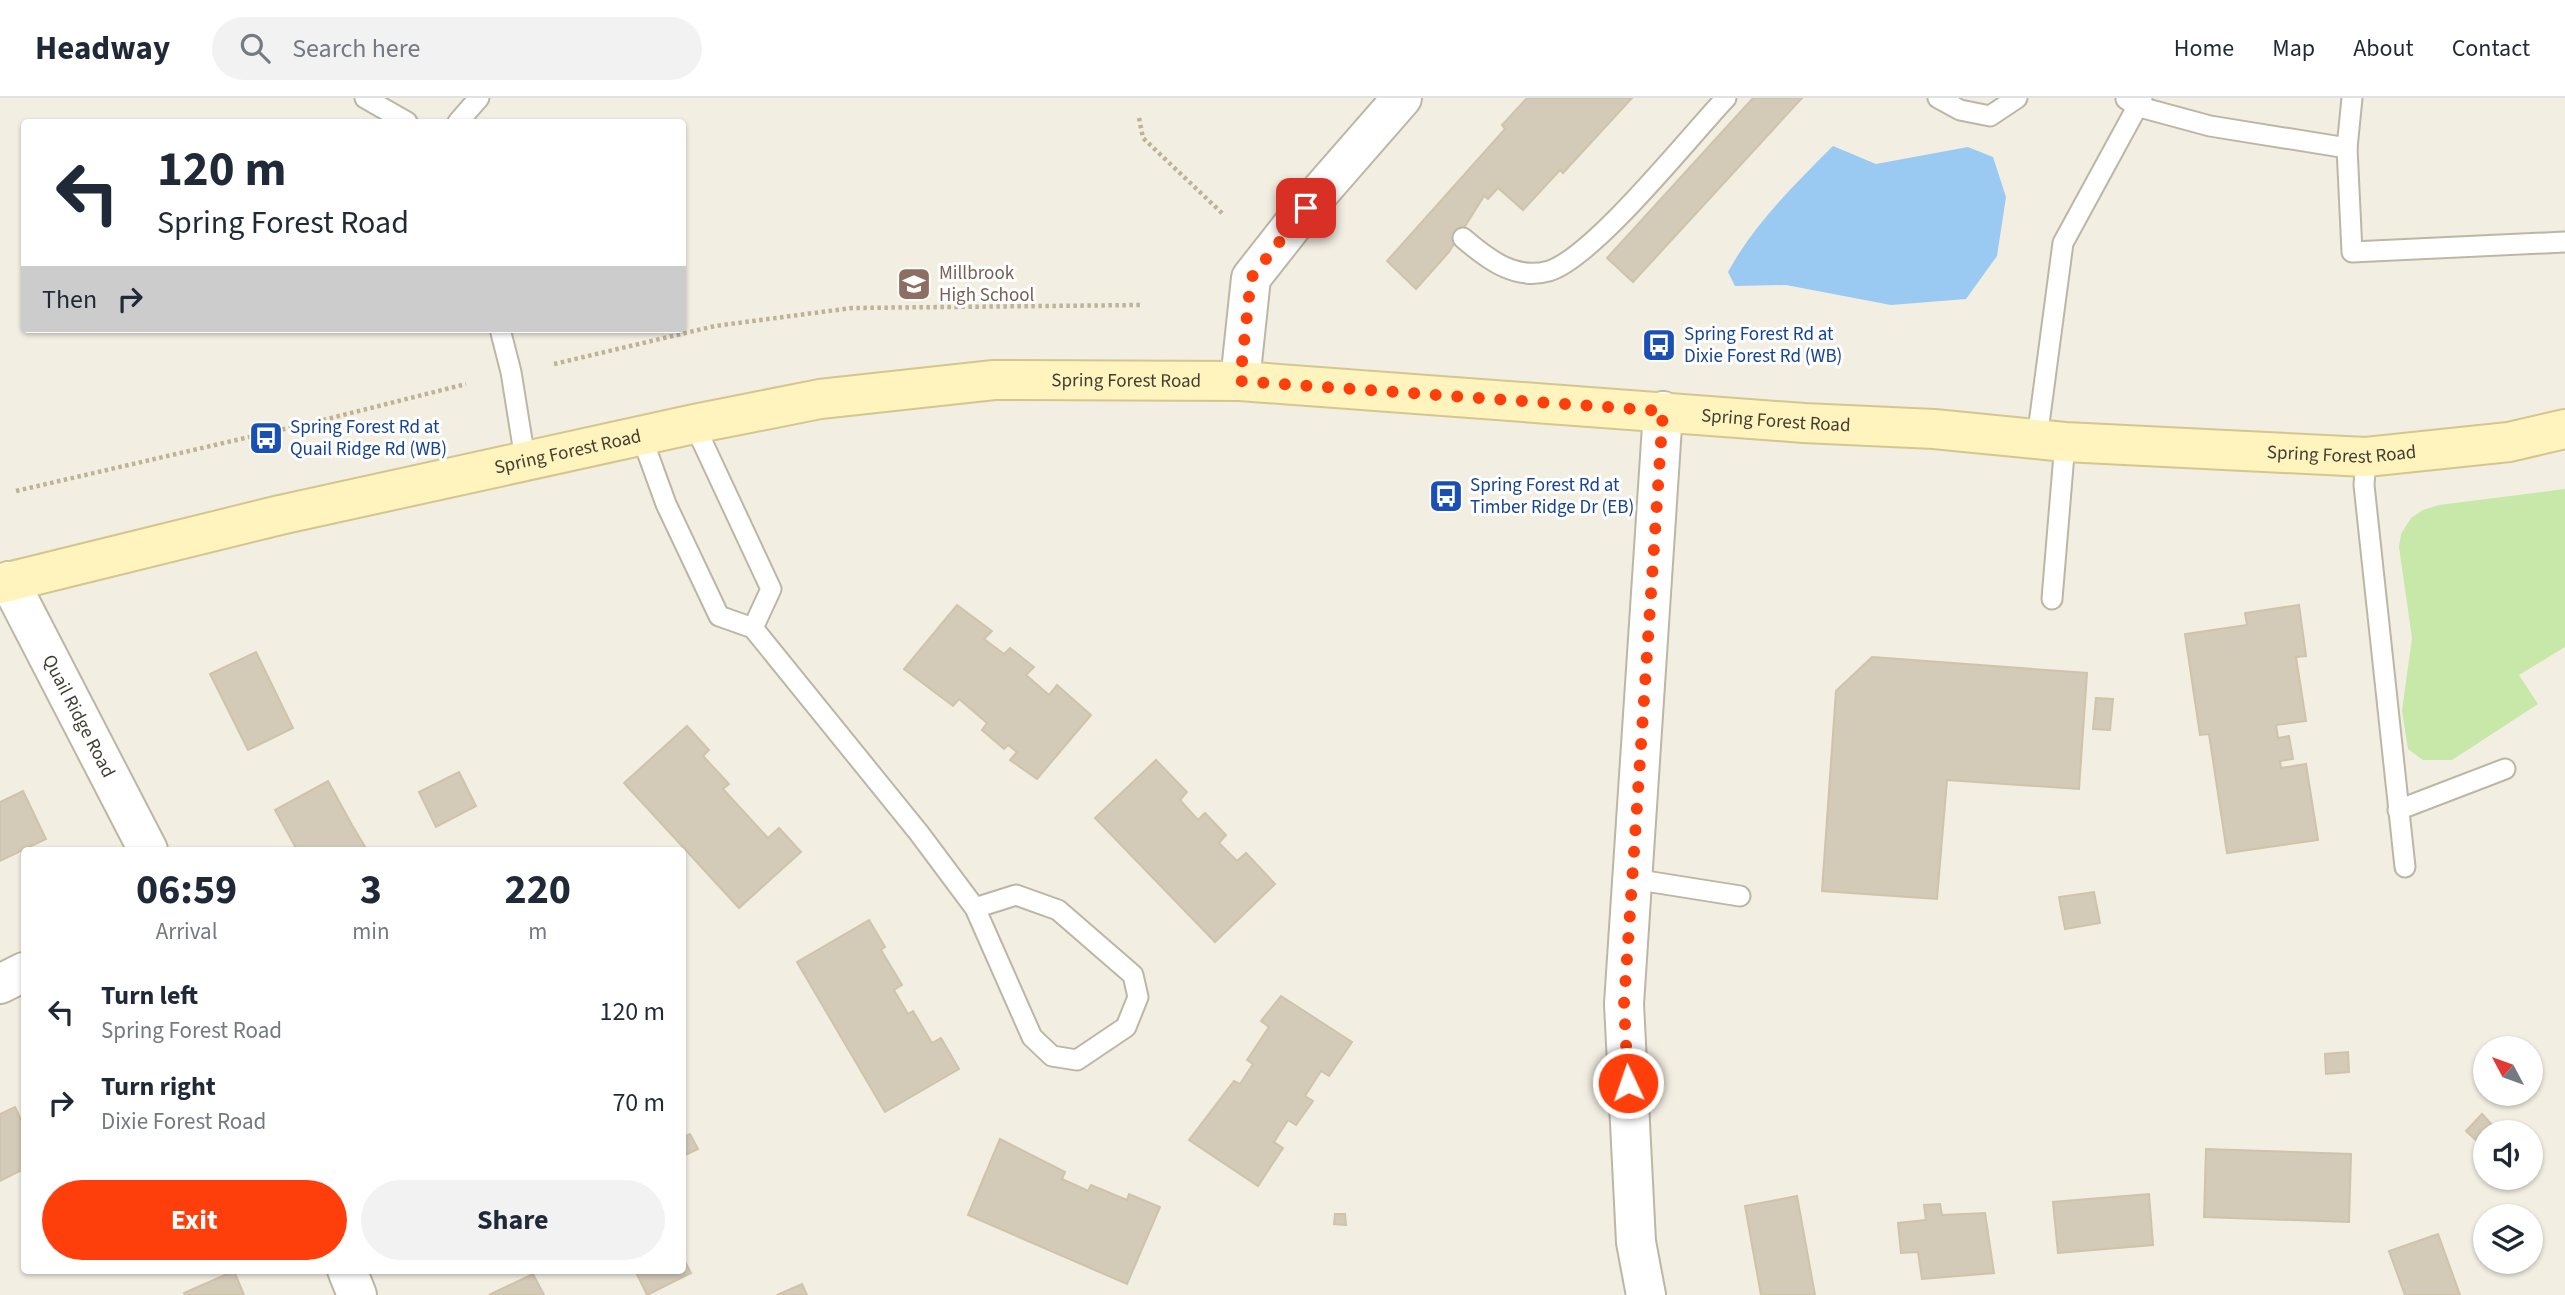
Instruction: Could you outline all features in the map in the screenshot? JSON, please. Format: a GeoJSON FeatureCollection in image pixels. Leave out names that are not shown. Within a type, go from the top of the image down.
{"type":"FeatureCollection","features":[{"type":"Feature","properties":{"kind":"main road","name":"Spring Forest Road"},"geometry":{"type":"LineString","coordinates":[[3,576],[525,459],[820,399],[994,380],[1240,381],[2051,441],[2366,457],[2509,442],[2565,429]]}},
{"type":"Feature","properties":{"kind":"street"},"geometry":{"type":"LineString","coordinates":[[1240,381],[1251,278],[1306,208],[1402,98]]}},
{"type":"Feature","properties":{"kind":"street"},"geometry":{"type":"LineString","coordinates":[[1646,1295],[1636,1242],[1624,1004],[1663,411]]}},
{"type":"Feature","properties":{"kind":"street","name":"Quail Ridge Road"},"geometry":{"type":"LineString","coordinates":[[3,576],[146,847]]}},
{"type":"Feature","properties":{"kind":"street"},"geometry":{"type":"LineString","coordinates":[[0,984],[21,974]]}},
{"type":"Feature","properties":{"kind":"street"},"geometry":{"type":"LineString","coordinates":[[349,1274],[357,1295]]}},
{"type":"Feature","properties":{"kind":"lane"},"geometry":{"type":"LineString","coordinates":[[365,98],[402,119]]}},
{"type":"Feature","properties":{"kind":"lane"},"geometry":{"type":"LineString","coordinates":[[461,119],[479,98]]}},
{"type":"Feature","properties":{"kind":"lane"},"geometry":{"type":"LineString","coordinates":[[1463,238],[1486,258],[1513,271],[1549,271],[1591,245],[1726,98]]}},
{"type":"Feature","properties":{"kind":"lane"},"geometry":{"type":"LineString","coordinates":[[1938,98],[1960,110],[1990,116],[2017,98]]}},
{"type":"Feature","properties":{"kind":"lane"},"geometry":{"type":"LineString","coordinates":[[2352,98],[2347,148],[2352,252],[2565,242]]}},
{"type":"Feature","properties":{"kind":"lane"},"geometry":{"type":"LineString","coordinates":[[2052,599],[2051,441],[2063,243],[2134,101],[2210,126],[2347,148]]}},
{"type":"Feature","properties":{"kind":"lane"},"geometry":{"type":"LineString","coordinates":[[501,333],[511,372],[525,459]]}},
{"type":"Feature","properties":{"kind":"lane"},"geometry":{"type":"LineString","coordinates":[[694,424],[771,589],[752,628]]}},
{"type":"Feature","properties":{"kind":"lane"},"geometry":{"type":"LineString","coordinates":[[641,435],[666,504],[719,616],[752,628],[919,833],[975,908],[1032,1037],[1052,1056],[1077,1060],[1126,1027],[1138,998],[1133,975],[1058,909],[1016,895],[975,908]]}},
{"type":"Feature","properties":{"kind":"lane"},"geometry":{"type":"LineString","coordinates":[[2366,457],[2364,485],[2405,867]]}},
{"type":"Feature","properties":{"kind":"lane"},"geometry":{"type":"LineString","coordinates":[[2398,810],[2505,769]]}},
{"type":"Feature","properties":{"kind":"lane"},"geometry":{"type":"LineString","coordinates":[[1633,879],[1740,896]]}},
{"type":"Feature","properties":{"kind":"path"},"geometry":{"type":"LineString","coordinates":[[1139,118],[1143,138],[1224,215]]}},
{"type":"Feature","properties":{"kind":"path"},"geometry":{"type":"LineString","coordinates":[[686,333],[715,326],[852,308],[1141,304]]}},
{"type":"Feature","properties":{"kind":"path"},"geometry":{"type":"LineString","coordinates":[[554,364],[685,333]]}},
{"type":"Feature","properties":{"kind":"path"},"geometry":{"type":"LineString","coordinates":[[16,491],[466,384]]}},
{"type":"Feature","properties":{"kind":"green space"},"geometry":{"type":"Polygon","coordinates":[[[2565,489],[2565,647],[2519,675],[2538,704],[2452,760],[2423,760],[2408,749],[2402,711],[2412,638],[2399,547],[2401,534],[2411,518],[2423,510],[2439,505],[2565,489]]]}},
{"type":"Feature","properties":{"kind":"water"},"geometry":{"type":"Polygon","coordinates":[[[1833,146],[1876,164],[1968,147],[1993,157],[2006,197],[1997,256],[1966,299],[1891,305],[1786,285],[1735,286],[1728,272],[1738,254],[1776,205],[1833,146]]]}},
{"type":"Feature","properties":{"kind":"building"},"geometry":{"type":"Polygon","coordinates":[[[1527,98],[1632,98],[1563,173],[1560,170],[1523,210],[1498,188],[1488,199],[1484,196],[1449,252],[1416,289],[1387,261],[1505,129],[1502,125],[1527,98]]]}},
{"type":"Feature","properties":{"kind":"building"},"geometry":{"type":"Polygon","coordinates":[[[1753,98],[1802,98],[1633,282],[1607,258],[1753,98]]]}},
{"type":"Feature","properties":{"kind":"building"},"geometry":{"type":"Polygon","coordinates":[[[957,605],[992,631],[984,639],[1004,654],[1010,648],[1034,667],[1026,675],[1049,695],[1057,685],[1091,715],[1037,779],[1010,760],[1017,752],[1008,745],[1004,749],[982,730],[987,723],[959,699],[953,706],[904,669],[957,605]]]}},
{"type":"Feature","properties":{"kind":"building"},"geometry":{"type":"Polygon","coordinates":[[[2299,605],[2306,656],[2296,657],[2306,721],[2276,725],[2278,738],[2289,736],[2293,759],[2280,761],[2281,768],[2306,764],[2318,840],[2227,853],[2209,734],[2200,735],[2185,634],[2247,625],[2245,613],[2299,605]]]}},
{"type":"Feature","properties":{"kind":"building"},"geometry":{"type":"Polygon","coordinates":[[[256,652],[293,728],[248,750],[210,674],[256,652]]]}},
{"type":"Feature","properties":{"kind":"building"},"geometry":{"type":"Polygon","coordinates":[[[1872,657],[2087,673],[2079,789],[1947,780],[1937,899],[1822,891],[1836,691],[1872,657]]]}},
{"type":"Feature","properties":{"kind":"building"},"geometry":{"type":"Polygon","coordinates":[[[2096,698],[2113,699],[2110,730],[2093,729],[2096,698]]]}},
{"type":"Feature","properties":{"kind":"building"},"geometry":{"type":"Polygon","coordinates":[[[687,726],[709,750],[703,756],[729,784],[723,789],[768,838],[779,828],[801,852],[739,908],[686,850],[686,847],[683,847],[624,783],[687,726]]]}},
{"type":"Feature","properties":{"kind":"building"},"geometry":{"type":"Polygon","coordinates":[[[1156,760],[1187,792],[1180,800],[1198,820],[1205,813],[1226,835],[1219,843],[1237,861],[1246,853],[1275,884],[1215,942],[1095,818],[1156,760]]]}},
{"type":"Feature","properties":{"kind":"building"},"geometry":{"type":"Polygon","coordinates":[[[459,772],[476,806],[436,827],[419,792],[459,772]]]}},
{"type":"Feature","properties":{"kind":"building"},"geometry":{"type":"Polygon","coordinates":[[[328,781],[365,847],[295,847],[275,810],[328,781]]]}},
{"type":"Feature","properties":{"kind":"building"},"geometry":{"type":"Polygon","coordinates":[[[23,791],[46,839],[29,847],[21,847],[21,851],[0,861],[0,802],[23,791]]]}},
{"type":"Feature","properties":{"kind":"building"},"geometry":{"type":"Polygon","coordinates":[[[2094,892],[2100,923],[2065,929],[2059,897],[2094,892]]]}},
{"type":"Feature","properties":{"kind":"building"},"geometry":{"type":"Polygon","coordinates":[[[869,920],[885,947],[881,950],[902,985],[894,990],[908,1014],[913,1011],[932,1043],[941,1038],[959,1069],[885,1112],[797,962],[869,920]]]}},
{"type":"Feature","properties":{"kind":"building"},"geometry":{"type":"Polygon","coordinates":[[[1281,996],[1352,1042],[1329,1076],[1321,1071],[1305,1096],[1313,1101],[1296,1125],[1288,1120],[1274,1142],[1283,1148],[1258,1186],[1189,1140],[1234,1081],[1240,1084],[1253,1064],[1247,1060],[1269,1027],[1261,1021],[1281,996]]]}},
{"type":"Feature","properties":{"kind":"building"},"geometry":{"type":"Polygon","coordinates":[[[2348,1052],[2349,1072],[2326,1074],[2325,1054],[2348,1052]]]}},
{"type":"Feature","properties":{"kind":"building"},"geometry":{"type":"Polygon","coordinates":[[[15,1107],[21,1120],[21,1170],[0,1181],[0,1114],[15,1107]]]}},
{"type":"Feature","properties":{"kind":"building"},"geometry":{"type":"Polygon","coordinates":[[[2482,1114],[2488,1120],[2476,1120],[2482,1114]]]}},
{"type":"Feature","properties":{"kind":"building"},"geometry":{"type":"Polygon","coordinates":[[[2473,1124],[2473,1138],[2466,1131],[2473,1124]]]}},
{"type":"Feature","properties":{"kind":"building"},"geometry":{"type":"Polygon","coordinates":[[[690,1134],[698,1149],[686,1155],[686,1136],[690,1134]]]}},
{"type":"Feature","properties":{"kind":"building"},"geometry":{"type":"Polygon","coordinates":[[[1000,1139],[1065,1172],[1062,1179],[1088,1191],[1091,1185],[1127,1200],[1129,1194],[1160,1207],[1127,1284],[968,1215],[1000,1139]]]}},
{"type":"Feature","properties":{"kind":"building"},"geometry":{"type":"Polygon","coordinates":[[[2206,1149],[2351,1154],[2349,1222],[2204,1217],[2206,1149]]]}},
{"type":"Feature","properties":{"kind":"building"},"geometry":{"type":"Polygon","coordinates":[[[2149,1194],[2153,1245],[2058,1253],[2053,1202],[2149,1194]]]}},
{"type":"Feature","properties":{"kind":"building"},"geometry":{"type":"Polygon","coordinates":[[[1797,1196],[1815,1295],[1761,1295],[1745,1206],[1797,1196]]]}},
{"type":"Feature","properties":{"kind":"building"},"geometry":{"type":"Polygon","coordinates":[[[1940,1204],[1942,1215],[1985,1213],[1994,1273],[1922,1279],[1918,1252],[1901,1253],[1898,1223],[1926,1220],[1924,1205],[1940,1204]]]}},
{"type":"Feature","properties":{"kind":"building"},"geometry":{"type":"Polygon","coordinates":[[[1335,1214],[1345,1214],[1346,1225],[1334,1224],[1335,1214]]]}},
{"type":"Feature","properties":{"kind":"building"},"geometry":{"type":"Polygon","coordinates":[[[2438,1234],[2460,1295],[2405,1295],[2389,1251],[2438,1234]]]}},
{"type":"Feature","properties":{"kind":"building"},"geometry":{"type":"Polygon","coordinates":[[[686,1264],[691,1273],[647,1295],[637,1274],[686,1274],[686,1264]]]}},
{"type":"Feature","properties":{"kind":"building"},"geometry":{"type":"Polygon","coordinates":[[[227,1274],[235,1274],[244,1295],[185,1295],[184,1293],[227,1274]]]}},
{"type":"Feature","properties":{"kind":"building"},"geometry":{"type":"Polygon","coordinates":[[[533,1274],[544,1295],[489,1295],[533,1274]]]}},
{"type":"Feature","properties":{"kind":"building"},"geometry":{"type":"Polygon","coordinates":[[[802,1284],[807,1295],[777,1295],[802,1284]]]}},
{"type":"Feature","properties":{"kind":"place","name":"Millbrook High School"},"geometry":{"type":"Point","coordinates":[914,284]}},
{"type":"Feature","properties":{"kind":"place","name":"Spring Forest Rd at Dixie Forest Rd (WB)"},"geometry":{"type":"Point","coordinates":[1659,345]}},
{"type":"Feature","properties":{"kind":"place","name":"Spring Forest Rd at Quail Ridge Rd (WB)"},"geometry":{"type":"Point","coordinates":[266,438]}},
{"type":"Feature","properties":{"kind":"place","name":"Spring Forest Rd at Timber Ridge Dr (EB)"},"geometry":{"type":"Point","coordinates":[1446,496]}},
{"type":"Feature","properties":{"kind":"route"},"geometry":{"type":"LineString","coordinates":[[1306,208],[1251,278],[1240,381],[1663,411],[1624,1004],[1628,1083]]}}]}
